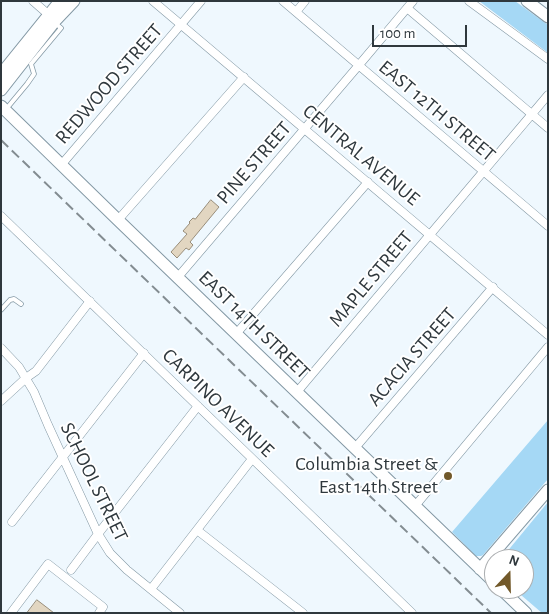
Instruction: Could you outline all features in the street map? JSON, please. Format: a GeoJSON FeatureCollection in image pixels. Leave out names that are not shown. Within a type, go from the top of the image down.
{"type":"FeatureCollection","features":[{"type":"Feature","properties":{"kind":"street"},"geometry":{"type":"LineString","coordinates":[[33,1],[52,19]]}},
{"type":"Feature","properties":{"kind":"street"},"geometry":{"type":"LineString","coordinates":[[1,90],[52,19],[60,1]]}},
{"type":"Feature","properties":{"kind":"street"},"geometry":{"type":"LineString","coordinates":[[1,74],[52,19],[74,1]]}},
{"type":"Feature","properties":{"kind":"street","name":"CENTRAL AVENUE"},"geometry":{"type":"LineString","coordinates":[[153,1],[548,335]]}},
{"type":"Feature","properties":{"kind":"street","name":"REDWOOD STREET"},"geometry":{"type":"LineString","coordinates":[[62,164],[201,1]]}},
{"type":"Feature","properties":{"kind":"street","name":"EAST 12TH STREET"},"geometry":{"type":"LineString","coordinates":[[283,1],[548,226]]}},
{"type":"Feature","properties":{"kind":"street"},"geometry":{"type":"LineString","coordinates":[[296,12],[305,1]]}},
{"type":"Feature","properties":{"kind":"street","name":"PINE STREET"},"geometry":{"type":"LineString","coordinates":[[178,277],[413,1]]}},
{"type":"Feature","properties":{"kind":"street"},"geometry":{"type":"LineString","coordinates":[[469,1],[548,59]]}},
{"type":"Feature","properties":{"kind":"street"},"geometry":{"type":"LineString","coordinates":[[527,1],[548,17]]}},
{"type":"Feature","properties":{"kind":"street"},"geometry":{"type":"LineString","coordinates":[[407,8],[548,128]]}},
{"type":"Feature","properties":{"kind":"street"},"geometry":{"type":"LineString","coordinates":[[118,220],[244,77]]}},
{"type":"Feature","properties":{"kind":"street","name":"MAPLE STREET"},"geometry":{"type":"LineString","coordinates":[[297,392],[548,95]]}},
{"type":"Feature","properties":{"kind":"street","name":"EAST 14TH STREET"},"geometry":{"type":"LineString","coordinates":[[3,108],[484,573]]}},
{"type":"Feature","properties":{"kind":"street"},"geometry":{"type":"LineString","coordinates":[[236,334],[368,182]]}},
{"type":"Feature","properties":{"kind":"street","name":"CARPINO AVENUE"},"geometry":{"type":"LineString","coordinates":[[1,216],[412,613]]}},
{"type":"Feature","properties":{"kind":"street","name":"ACACIA STREET"},"geometry":{"type":"LineString","coordinates":[[355,448],[493,288]]}},
{"type":"Feature","properties":{"kind":"street"},"geometry":{"type":"LineString","coordinates":[[1,401],[36,371],[90,302]]}},
{"type":"Feature","properties":{"kind":"street"},"geometry":{"type":"LineString","coordinates":[[415,506],[548,347]]}},
{"type":"Feature","properties":{"kind":"street","name":"SCHOOL STREET"},"geometry":{"type":"LineString","coordinates":[[1,348],[19,367],[34,392],[98,534],[110,553],[127,570],[180,613]]}},
{"type":"Feature","properties":{"kind":"street"},"geometry":{"type":"LineString","coordinates":[[12,522],[144,353]]}},
{"type":"Feature","properties":{"kind":"street"},"geometry":{"type":"LineString","coordinates":[[71,570],[198,406]]}},
{"type":"Feature","properties":{"kind":"street"},"geometry":{"type":"LineString","coordinates":[[151,589],[252,459]]}},
{"type":"Feature","properties":{"kind":"street"},"geometry":{"type":"LineString","coordinates":[[480,569],[548,490]]}},
{"type":"Feature","properties":{"kind":"street"},"geometry":{"type":"LineString","coordinates":[[197,530],[303,613]]}},
{"type":"Feature","properties":{"kind":"street"},"geometry":{"type":"LineString","coordinates":[[11,613],[48,564],[101,610]]}},
{"type":"Feature","properties":{"kind":"street"},"geometry":{"type":"LineString","coordinates":[[512,599],[526,613]]}},
{"type":"Feature","properties":{"kind":"lane"},"geometry":{"type":"LineString","coordinates":[[3,108],[27,84],[34,74],[31,64],[60,28],[52,19]]}},
{"type":"Feature","properties":{"kind":"lane"},"geometry":{"type":"LineString","coordinates":[[1,310],[10,300],[14,299],[21,304]]}},
{"type":"Feature","properties":{"kind":"shaded area"},"geometry":{"type":"Polygon","coordinates":[[[479,1],[515,1],[548,25],[548,53],[479,1]]]}},
{"type":"Feature","properties":{"kind":"shaded area"},"geometry":{"type":"Polygon","coordinates":[[[548,420],[548,479],[488,549],[484,549],[483,555],[476,556],[452,532],[548,420]]]}},
{"type":"Feature","properties":{"kind":"shaded area"},"geometry":{"type":"Polygon","coordinates":[[[548,502],[548,613],[542,613],[526,599],[534,599],[534,549],[509,549],[548,502]]]}},
{"type":"Feature","properties":{"kind":"building"},"geometry":{"type":"Polygon","coordinates":[[[211,200],[219,207],[190,242],[193,245],[189,250],[186,248],[177,258],[171,252],[187,234],[183,231],[189,222],[193,218],[195,219],[211,200]]]}},
{"type":"Feature","properties":{"kind":"building"},"geometry":{"type":"Polygon","coordinates":[[[37,600],[41,603],[54,613],[27,613],[37,600]]]}},
{"type":"Feature","properties":{"kind":"railway"},"geometry":{"type":"LineString","coordinates":[[1,140],[491,613]]}},
{"type":"Feature","properties":{"kind":"place","name":"Columbia Street & East 14th Street"},"geometry":{"type":"Point","coordinates":[448,476]}}]}
